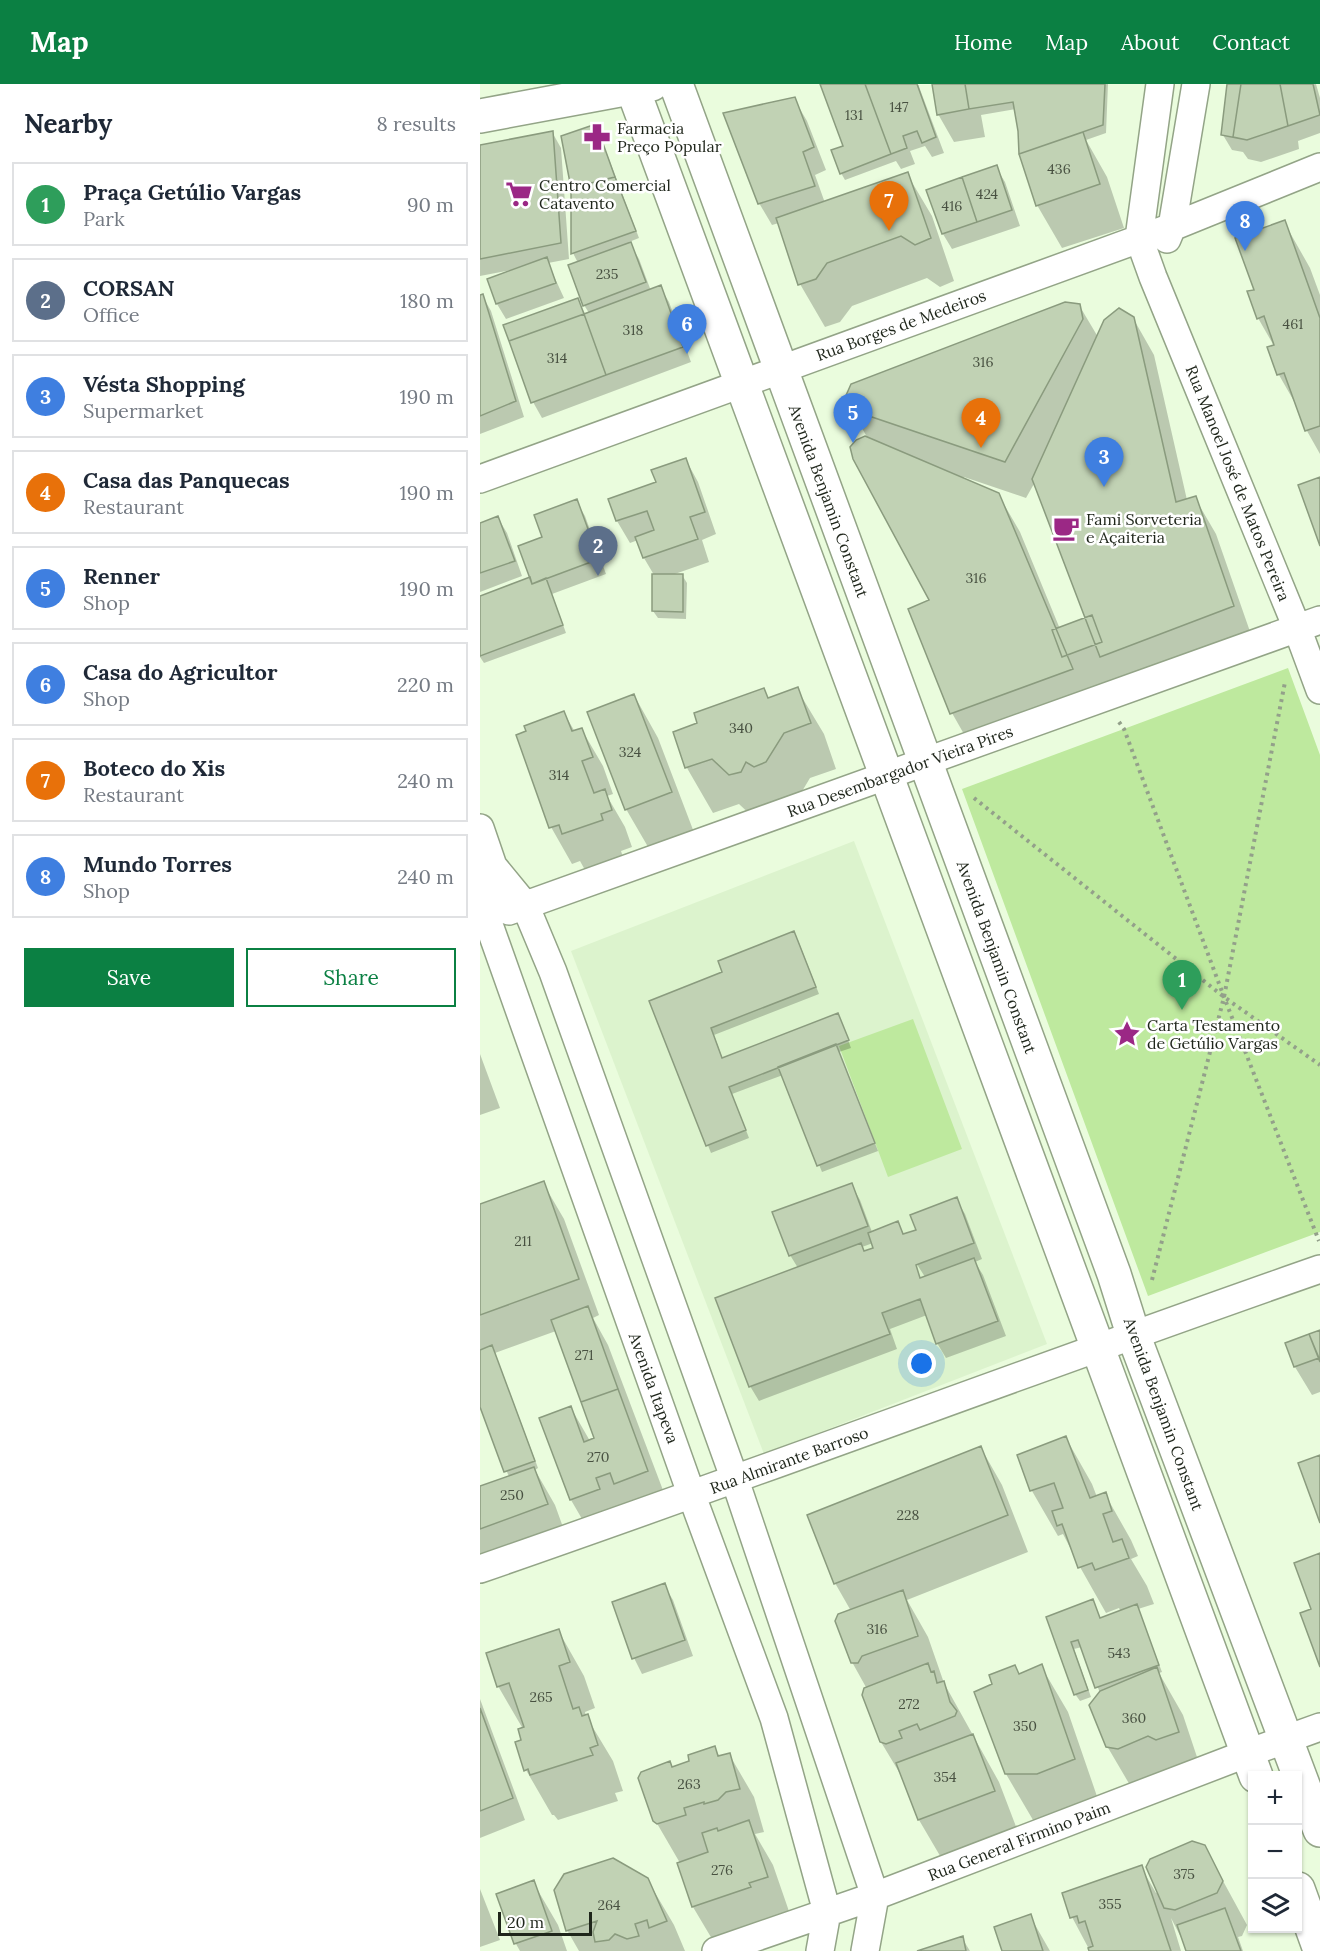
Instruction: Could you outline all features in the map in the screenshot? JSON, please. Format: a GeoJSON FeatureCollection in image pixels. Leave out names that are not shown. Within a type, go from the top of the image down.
{"type":"FeatureCollection","features":[{"type":"Feature","properties":{"kind":"main road","name":"Avenida Benjamin Constant"},"geometry":{"type":"LineString","coordinates":[[676,84],[1114,1274],[1133,1334],[1320,1830]]}},
{"type":"Feature","properties":{"kind":"main road"},"geometry":{"type":"LineString","coordinates":[[480,116],[639,85],[742,383],[1252,1764]]}},
{"type":"Feature","properties":{"kind":"main road"},"geometry":{"type":"LineString","coordinates":[[997,1074],[1035,1059]]}},
{"type":"Feature","properties":{"kind":"main road"},"geometry":{"type":"LineString","coordinates":[[1302,1900],[1320,1950]]}},
{"type":"Feature","properties":{"kind":"street"},"geometry":{"type":"LineString","coordinates":[[1140,238],[1160,84]]}},
{"type":"Feature","properties":{"kind":"street"},"geometry":{"type":"LineString","coordinates":[[1153,277],[1172,226],[1196,84]]}},
{"type":"Feature","properties":{"kind":"street","name":"Rua Borges de Medeiros"},"geometry":{"type":"LineString","coordinates":[[480,479],[1140,238],[1320,167]]}},
{"type":"Feature","properties":{"kind":"street","name":"Rua Manoel José de Matos Pereira"},"geometry":{"type":"LineString","coordinates":[[1140,238],[1153,277],[1309,624],[1320,690]]}},
{"type":"Feature","properties":{"kind":"street","name":"Rua Desembargador Vieira Pires"},"geometry":{"type":"LineString","coordinates":[[483,920],[1309,624]]}},
{"type":"Feature","properties":{"kind":"street","name":"Avenida Itapeva"},"geometry":{"type":"LineString","coordinates":[[480,828],[493,866],[525,905],[553,972],[735,1480],[875,1896]]}},
{"type":"Feature","properties":{"kind":"street","name":"Avenida Itapeva"},"geometry":{"type":"LineString","coordinates":[[493,866],[483,920],[774,1718],[827,1912]]}},
{"type":"Feature","properties":{"kind":"street","name":"Rua Almirante Barroso"},"geometry":{"type":"LineString","coordinates":[[480,1569],[692,1496],[1133,1334],[1320,1269]]}},
{"type":"Feature","properties":{"kind":"street","name":"Rua General Firmino Paim"},"geometry":{"type":"LineString","coordinates":[[716,1951],[1252,1764],[1286,1739],[1320,1727]]}},
{"type":"Feature","properties":{"kind":"street"},"geometry":{"type":"LineString","coordinates":[[865,1951],[875,1896]]}},
{"type":"Feature","properties":{"kind":"street"},"geometry":{"type":"LineString","coordinates":[[820,1951],[827,1912]]}},
{"type":"Feature","properties":{"kind":"path"},"geometry":{"type":"LineString","coordinates":[[1151,1284],[1224,997],[1286,679]]}},
{"type":"Feature","properties":{"kind":"path"},"geometry":{"type":"LineString","coordinates":[[1102,699],[1124,729],[1320,1245]]}},
{"type":"Feature","properties":{"kind":"path"},"geometry":{"type":"LineString","coordinates":[[971,796],[1224,997],[1320,1065]]}},
{"type":"Feature","properties":{"kind":"shaded area"},"geometry":{"type":"Polygon","coordinates":[[[854,841],[1047,1344],[764,1454],[571,951],[854,841]]]}},
{"type":"Feature","properties":{"kind":"green space"},"geometry":{"type":"Polygon","coordinates":[[[1288,668],[1320,755],[1320,1232],[1148,1296],[962,789],[1288,668]]]}},
{"type":"Feature","properties":{"kind":"green space"},"geometry":{"type":"Polygon","coordinates":[[[913,1019],[962,1149],[888,1177],[839,1046],[913,1019]]]}},
{"type":"Feature","properties":{"kind":"building"},"geometry":{"type":"Polygon","coordinates":[[[820,84],[865,84],[891,154],[840,174],[831,150],[843,146],[820,84]]]}},
{"type":"Feature","properties":{"kind":"building"},"geometry":{"type":"Polygon","coordinates":[[[865,84],[917,84],[936,137],[922,143],[917,131],[903,136],[907,148],[891,154],[865,84]]]}},
{"type":"Feature","properties":{"kind":"building"},"geometry":{"type":"Polygon","coordinates":[[[932,84],[965,84],[969,109],[937,115],[932,84]]]}},
{"type":"Feature","properties":{"kind":"building"},"geometry":{"type":"Polygon","coordinates":[[[965,84],[1105,84],[1103,125],[1019,154],[1013,102],[969,109],[965,84]]]}},
{"type":"Feature","properties":{"kind":"building"},"geometry":{"type":"Polygon","coordinates":[[[1227,84],[1313,84],[1320,115],[1247,140],[1221,135],[1227,84]]]}},
{"type":"Feature","properties":{"kind":"building"},"geometry":{"type":"Polygon","coordinates":[[[1241,84],[1280,84],[1288,126],[1247,140],[1233,137],[1241,84]]]}},
{"type":"Feature","properties":{"kind":"building"},"geometry":{"type":"Polygon","coordinates":[[[795,97],[814,147],[803,152],[815,186],[758,204],[723,113],[795,97]]]}},
{"type":"Feature","properties":{"kind":"building"},"geometry":{"type":"Polygon","coordinates":[[[596,124],[615,177],[571,188],[561,136],[596,124]]]}},
{"type":"Feature","properties":{"kind":"building","name":"Centro Comercial Catavento"},"geometry":{"type":"Polygon","coordinates":[[[553,131],[561,243],[480,259],[480,145],[553,131]]]}},
{"type":"Feature","properties":{"kind":"building"},"geometry":{"type":"Polygon","coordinates":[[[1083,132],[1100,184],[1036,206],[1019,154],[1083,132]]]}},
{"type":"Feature","properties":{"kind":"building"},"geometry":{"type":"Polygon","coordinates":[[[997,165],[1012,210],[977,222],[962,177],[997,165]]]}},
{"type":"Feature","properties":{"kind":"building"},"geometry":{"type":"Polygon","coordinates":[[[908,172],[931,238],[915,245],[901,236],[827,263],[816,279],[798,285],[776,218],[908,172]]]}},
{"type":"Feature","properties":{"kind":"building"},"geometry":{"type":"Polygon","coordinates":[[[615,177],[636,231],[571,254],[571,188],[615,177]]]}},
{"type":"Feature","properties":{"kind":"building"},"geometry":{"type":"Polygon","coordinates":[[[962,177],[977,222],[942,234],[926,190],[962,177]]]}},
{"type":"Feature","properties":{"kind":"building"},"geometry":{"type":"Polygon","coordinates":[[[1285,220],[1320,318],[1320,426],[1305,431],[1284,373],[1277,375],[1267,347],[1274,345],[1264,316],[1257,319],[1247,291],[1254,290],[1235,238],[1285,220]]]}},
{"type":"Feature","properties":{"kind":"building"},"geometry":{"type":"Polygon","coordinates":[[[631,242],[646,282],[583,306],[568,265],[631,242]]]}},
{"type":"Feature","properties":{"kind":"building"},"geometry":{"type":"Polygon","coordinates":[[[547,257],[556,283],[496,304],[487,279],[547,257]]]}},
{"type":"Feature","properties":{"kind":"building"},"geometry":{"type":"Polygon","coordinates":[[[661,285],[683,347],[606,375],[584,314],[661,285]]]}},
{"type":"Feature","properties":{"kind":"building"},"geometry":{"type":"Polygon","coordinates":[[[483,294],[516,401],[480,416],[480,295],[483,294]]]}},
{"type":"Feature","properties":{"kind":"building"},"geometry":{"type":"Polygon","coordinates":[[[578,298],[584,314],[509,341],[503,325],[578,298]]]}},
{"type":"Feature","properties":{"kind":"building"},"geometry":{"type":"Polygon","coordinates":[[[1065,302],[1080,304],[1083,319],[1005,462],[869,416],[844,400],[851,384],[1065,302]]]}},
{"type":"Feature","properties":{"kind":"building"},"geometry":{"type":"Polygon","coordinates":[[[1119,308],[1134,317],[1176,502],[1196,496],[1234,606],[1100,657],[1032,479],[1104,320],[1119,308]]]}},
{"type":"Feature","properties":{"kind":"building"},"geometry":{"type":"Polygon","coordinates":[[[584,314],[606,375],[531,403],[509,341],[584,314]]]}},
{"type":"Feature","properties":{"kind":"building"},"geometry":{"type":"Polygon","coordinates":[[[865,436],[999,493],[1073,669],[950,714],[908,609],[929,600],[853,459],[850,447],[856,440],[865,436]]]}},
{"type":"Feature","properties":{"kind":"building"},"geometry":{"type":"Polygon","coordinates":[[[686,458],[705,512],[690,517],[698,539],[643,558],[635,537],[654,530],[647,511],[616,521],[608,499],[656,482],[651,470],[686,458]]]}},
{"type":"Feature","properties":{"kind":"building"},"geometry":{"type":"Polygon","coordinates":[[[1320,477],[1320,546],[1298,485],[1320,477]]]}},
{"type":"Feature","properties":{"kind":"building"},"geometry":{"type":"Polygon","coordinates":[[[577,499],[599,559],[532,584],[518,546],[542,537],[534,515],[577,499]]]}},
{"type":"Feature","properties":{"kind":"building"},"geometry":{"type":"Polygon","coordinates":[[[498,516],[515,561],[480,573],[480,523],[498,516]]]}},
{"type":"Feature","properties":{"kind":"building"},"geometry":{"type":"Polygon","coordinates":[[[652,574],[683,574],[683,612],[652,611],[652,574]]]}},
{"type":"Feature","properties":{"kind":"building"},"geometry":{"type":"Polygon","coordinates":[[[530,577],[532,584],[546,578],[563,625],[480,656],[480,596],[530,577]]]}},
{"type":"Feature","properties":{"kind":"building"},"geometry":{"type":"Polygon","coordinates":[[[1092,615],[1102,642],[1062,657],[1052,630],[1092,615]]]}},
{"type":"Feature","properties":{"kind":"building"},"geometry":{"type":"Polygon","coordinates":[[[798,687],[811,723],[784,733],[766,762],[754,767],[746,762],[741,772],[729,775],[712,759],[685,768],[673,732],[697,723],[694,713],[764,688],[768,698],[798,687]]]}},
{"type":"Feature","properties":{"kind":"building"},"geometry":{"type":"Polygon","coordinates":[[[634,694],[672,792],[625,810],[587,712],[634,694]]]}},
{"type":"Feature","properties":{"kind":"building"},"geometry":{"type":"Polygon","coordinates":[[[564,711],[572,731],[582,728],[593,757],[582,761],[594,793],[605,789],[612,810],[601,814],[603,820],[562,834],[559,825],[549,828],[516,735],[526,731],[524,726],[564,711]]]}},
{"type":"Feature","properties":{"kind":"building"},"geometry":{"type":"Polygon","coordinates":[[[794,931],[816,987],[711,1028],[722,1058],[838,1013],[849,1040],[729,1087],[746,1130],[706,1146],[649,1001],[722,972],[718,961],[794,931]]]}},
{"type":"Feature","properties":{"kind":"building"},"geometry":{"type":"Polygon","coordinates":[[[836,1044],[875,1143],[817,1166],[778,1067],[836,1044]]]}},
{"type":"Feature","properties":{"kind":"building"},"geometry":{"type":"Polygon","coordinates":[[[544,1181],[579,1279],[480,1315],[480,1204],[544,1181]]]}},
{"type":"Feature","properties":{"kind":"building"},"geometry":{"type":"Polygon","coordinates":[[[852,1183],[868,1226],[789,1256],[772,1212],[852,1183]]]}},
{"type":"Feature","properties":{"kind":"building"},"geometry":{"type":"Polygon","coordinates":[[[957,1197],[974,1243],[916,1265],[920,1278],[974,1258],[998,1321],[936,1344],[920,1299],[882,1313],[890,1334],[749,1387],[715,1298],[861,1243],[864,1251],[873,1248],[868,1233],[898,1221],[903,1234],[916,1230],[910,1215],[957,1197]]]}},
{"type":"Feature","properties":{"kind":"building"},"geometry":{"type":"Polygon","coordinates":[[[588,1306],[618,1389],[581,1402],[551,1320],[588,1306]]]}},
{"type":"Feature","properties":{"kind":"building"},"geometry":{"type":"Polygon","coordinates":[[[1320,1330],[1320,1362],[1309,1334],[1320,1330]]]}},
{"type":"Feature","properties":{"kind":"building"},"geometry":{"type":"Polygon","coordinates":[[[1309,1334],[1319,1358],[1294,1367],[1285,1343],[1309,1334]]]}},
{"type":"Feature","properties":{"kind":"building"},"geometry":{"type":"Polygon","coordinates":[[[492,1345],[535,1461],[504,1472],[480,1407],[480,1350],[492,1345]]]}},
{"type":"Feature","properties":{"kind":"building"},"geometry":{"type":"Polygon","coordinates":[[[618,1389],[648,1471],[614,1484],[610,1473],[596,1478],[600,1489],[570,1500],[539,1418],[571,1406],[584,1442],[594,1438],[581,1402],[618,1389]]]}},
{"type":"Feature","properties":{"kind":"building"},"geometry":{"type":"Polygon","coordinates":[[[1066,1436],[1090,1498],[1106,1492],[1112,1511],[1103,1514],[1113,1542],[1122,1539],[1129,1558],[1095,1570],[1092,1563],[1078,1568],[1062,1524],[1057,1526],[1052,1511],[1063,1508],[1054,1483],[1030,1491],[1017,1455],[1066,1436]]]}},
{"type":"Feature","properties":{"kind":"building"},"geometry":{"type":"Polygon","coordinates":[[[981,1446],[1008,1515],[834,1584],[807,1515],[981,1446]]]}},
{"type":"Feature","properties":{"kind":"building"},"geometry":{"type":"Polygon","coordinates":[[[1320,1455],[1320,1523],[1298,1463],[1320,1455]]]}},
{"type":"Feature","properties":{"kind":"building"},"geometry":{"type":"Polygon","coordinates":[[[534,1467],[548,1504],[480,1529],[480,1486],[534,1467]]]}},
{"type":"Feature","properties":{"kind":"building"},"geometry":{"type":"Polygon","coordinates":[[[1320,1553],[1320,1667],[1300,1613],[1311,1609],[1294,1563],[1320,1553]]]}},
{"type":"Feature","properties":{"kind":"building"},"geometry":{"type":"Polygon","coordinates":[[[665,1583],[685,1640],[632,1659],[612,1602],[665,1583]]]}},
{"type":"Feature","properties":{"kind":"building"},"geometry":{"type":"Polygon","coordinates":[[[903,1590],[918,1636],[862,1656],[858,1663],[851,1663],[835,1621],[838,1614],[903,1590]]]}},
{"type":"Feature","properties":{"kind":"building"},"geometry":{"type":"Polygon","coordinates":[[[1093,1599],[1100,1618],[1137,1604],[1159,1665],[1095,1688],[1078,1640],[1071,1642],[1088,1690],[1074,1695],[1046,1617],[1093,1599]]]}},
{"type":"Feature","properties":{"kind":"building"},"geometry":{"type":"Polygon","coordinates":[[[559,1629],[570,1662],[559,1666],[573,1709],[579,1707],[582,1716],[588,1714],[598,1745],[590,1748],[593,1755],[530,1775],[528,1769],[524,1771],[515,1742],[521,1740],[518,1729],[524,1727],[509,1683],[497,1687],[486,1653],[559,1629]]]}},
{"type":"Feature","properties":{"kind":"building"},"geometry":{"type":"Polygon","coordinates":[[[928,1663],[931,1672],[934,1671],[937,1683],[944,1681],[950,1702],[957,1711],[955,1716],[920,1730],[917,1724],[899,1731],[902,1738],[886,1744],[880,1742],[862,1695],[864,1688],[928,1663]]]}},
{"type":"Feature","properties":{"kind":"building"},"geometry":{"type":"Polygon","coordinates":[[[1042,1664],[1075,1759],[1037,1774],[1005,1774],[974,1692],[992,1684],[989,1675],[1015,1665],[1019,1674],[1042,1664]]]}},
{"type":"Feature","properties":{"kind":"building"},"geometry":{"type":"Polygon","coordinates":[[[1157,1667],[1179,1732],[1156,1740],[1148,1736],[1118,1749],[1106,1747],[1089,1705],[1100,1691],[1157,1667]]]}},
{"type":"Feature","properties":{"kind":"building"},"geometry":{"type":"Polygon","coordinates":[[[480,1708],[513,1798],[480,1811],[480,1708]]]}},
{"type":"Feature","properties":{"kind":"building"},"geometry":{"type":"Polygon","coordinates":[[[973,1734],[995,1791],[918,1820],[896,1763],[973,1734]]]}},
{"type":"Feature","properties":{"kind":"building"},"geometry":{"type":"Polygon","coordinates":[[[715,1746],[718,1756],[730,1753],[740,1789],[726,1792],[718,1800],[684,1808],[686,1815],[657,1824],[653,1821],[638,1778],[641,1772],[670,1761],[672,1767],[689,1761],[688,1755],[715,1746]]]}},
{"type":"Feature","properties":{"kind":"building"},"geometry":{"type":"Polygon","coordinates":[[[749,1820],[768,1877],[749,1883],[751,1887],[692,1907],[677,1863],[708,1852],[702,1833],[717,1828],[718,1831],[749,1820]]]}},
{"type":"Feature","properties":{"kind":"building"},"geometry":{"type":"Polygon","coordinates":[[[1192,1841],[1205,1845],[1223,1881],[1217,1893],[1175,1910],[1164,1908],[1146,1867],[1150,1859],[1192,1841]]]}},
{"type":"Feature","properties":{"kind":"building"},"geometry":{"type":"Polygon","coordinates":[[[613,1858],[648,1878],[667,1921],[649,1928],[647,1920],[635,1924],[639,1936],[627,1939],[615,1934],[609,1940],[595,1942],[593,1932],[597,1921],[566,1931],[554,1890],[564,1874],[613,1858]]]}},
{"type":"Feature","properties":{"kind":"building"},"geometry":{"type":"Polygon","coordinates":[[[1142,1865],[1171,1951],[1089,1951],[1088,1948],[1093,1946],[1085,1921],[1079,1923],[1077,1916],[1070,1918],[1062,1893],[1142,1865]]]}},
{"type":"Feature","properties":{"kind":"building"},"geometry":{"type":"Polygon","coordinates":[[[534,1880],[552,1931],[514,1944],[496,1894],[534,1880]]]}},
{"type":"Feature","properties":{"kind":"building"},"geometry":{"type":"Polygon","coordinates":[[[1225,1908],[1241,1951],[1186,1951],[1177,1925],[1225,1908]]]}},
{"type":"Feature","properties":{"kind":"building"},"geometry":{"type":"Polygon","coordinates":[[[1031,1914],[1043,1951],[1002,1951],[994,1927],[1031,1914]]]}},
{"type":"Feature","properties":{"kind":"building"},"geometry":{"type":"Polygon","coordinates":[[[963,1936],[966,1951],[917,1951],[963,1936]]]}},
{"type":"Feature","properties":{"kind":"place","name":"Farmacia Preço Popular"},"geometry":{"type":"Point","coordinates":[597,137]}},
{"type":"Feature","properties":{"kind":"place","name":"Centro Comercial Catavento"},"geometry":{"type":"Point","coordinates":[519,194]}},
{"type":"Feature","properties":{"kind":"place","name":"Boteco do Xis"},"geometry":{"type":"Point","coordinates":[889,231]}},
{"type":"Feature","properties":{"kind":"place","name":"Mundo Torres"},"geometry":{"type":"Point","coordinates":[1245,251]}},
{"type":"Feature","properties":{"kind":"place","name":"Casa do Agricultor"},"geometry":{"type":"Point","coordinates":[687,354]}},
{"type":"Feature","properties":{"kind":"place","name":"Renner"},"geometry":{"type":"Point","coordinates":[853,443]}},
{"type":"Feature","properties":{"kind":"place","name":"Casa das Panquecas"},"geometry":{"type":"Point","coordinates":[981,448]}},
{"type":"Feature","properties":{"kind":"place","name":"Vésta Shopping"},"geometry":{"type":"Point","coordinates":[1104,487]}},
{"type":"Feature","properties":{"kind":"place","name":"Fami Sorveteria e Açaiteria"},"geometry":{"type":"Point","coordinates":[1066,528]}},
{"type":"Feature","properties":{"kind":"place","name":"CORSAN"},"geometry":{"type":"Point","coordinates":[598,576]}},
{"type":"Feature","properties":{"kind":"place","name":"Praça Getúlio Vargas"},"geometry":{"type":"Point","coordinates":[1182,1010]}},
{"type":"Feature","properties":{"kind":"place","name":"Carta Testamento de Getúlio Vargas"},"geometry":{"type":"Point","coordinates":[1127,1034]}}]}
